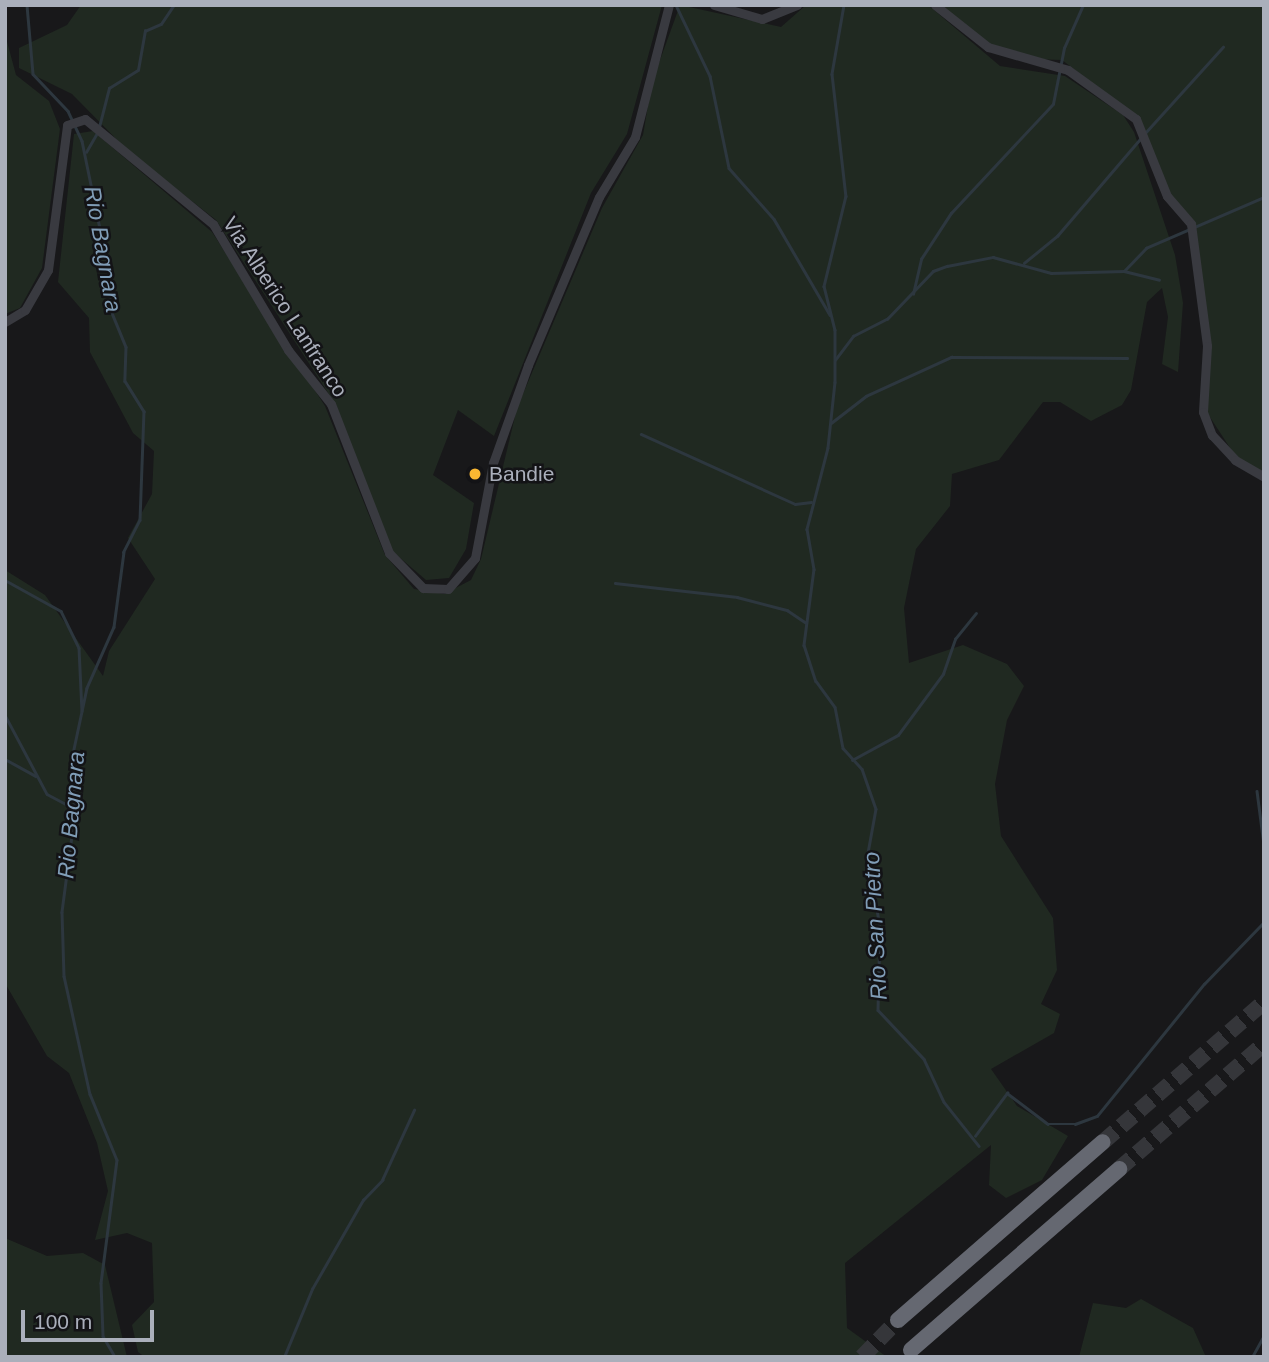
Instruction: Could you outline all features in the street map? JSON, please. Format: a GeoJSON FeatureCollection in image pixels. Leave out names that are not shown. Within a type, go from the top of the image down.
{"type":"FeatureCollection","features":[{"type":"Feature","properties":{"kind":"highway"},"geometry":{"type":"LineString","coordinates":[[898,1320],[1103,1142]]}},
{"type":"Feature","properties":{"kind":"highway"},"geometry":{"type":"LineString","coordinates":[[911,1350],[1119,1169]]}},
{"type":"Feature","properties":{"kind":"street","name":"Via Alberico Lanfranco"},"geometry":{"type":"LineString","coordinates":[[5,322],[25,310],[48,270],[72,120],[93,123],[220,234],[288,350],[331,404],[389,553],[412,581],[440,591],[463,578],[475,558],[494,463],[514,404],[599,197],[635,137],[669,5]]}},
{"type":"Feature","properties":{"kind":"street"},"geometry":{"type":"LineString","coordinates":[[714,5],[762,19],[797,5]]}},
{"type":"Feature","properties":{"kind":"street"},"geometry":{"type":"LineString","coordinates":[[936,5],[1009,57],[1058,65],[1136,119],[1167,196],[1191,224],[1207,346],[1203,412],[1212,435],[1235,460],[1264,477]]}},
{"type":"Feature","properties":{"kind":"shaded area"},"geometry":{"type":"Polygon","coordinates":[[[81,5],[662,5],[627,134],[591,193],[494,436],[458,410],[433,475],[474,503],[466,549],[449,578],[426,580],[392,551],[334,402],[216,220],[128,151],[72,94],[19,68],[19,48],[67,25],[81,5]]]}},
{"type":"Feature","properties":{"kind":"shaded area"},"geometry":{"type":"Polygon","coordinates":[[[680,5],[781,27],[806,5],[928,5],[1000,66],[1065,76],[1123,115],[1134,132],[1175,255],[1183,303],[1178,372],[1162,364],[1168,317],[1162,288],[1147,302],[1131,390],[1122,405],[1091,421],[1060,402],[1043,402],[999,460],[952,474],[950,506],[916,549],[904,608],[909,663],[963,645],[1007,664],[1024,686],[1007,720],[995,784],[1001,836],[1053,918],[1057,970],[1041,1004],[1060,1014],[1054,1033],[991,1069],[1017,1106],[1068,1136],[1042,1180],[1006,1198],[989,1185],[991,1145],[845,1263],[847,1328],[887,1357],[145,1357],[138,1352],[132,1325],[154,1302],[152,1243],[127,1233],[95,1240],[108,1191],[97,1143],[69,1073],[47,1056],[5,983],[5,570],[45,595],[103,676],[109,651],[155,579],[128,538],[152,494],[154,451],[133,433],[90,352],[89,318],[58,282],[74,134],[93,131],[212,232],[325,406],[385,555],[414,589],[444,594],[471,580],[481,559],[517,408],[602,208],[643,135],[652,82],[680,5]]]}},
{"type":"Feature","properties":{"kind":"shaded area"},"geometry":{"type":"Polygon","coordinates":[[[940,5],[1264,5],[1264,473],[1236,457],[1206,411],[1209,345],[1193,223],[1169,195],[1138,118],[1062,60],[1031,59],[989,45],[940,5]]]}},
{"type":"Feature","properties":{"kind":"shaded area"},"geometry":{"type":"Polygon","coordinates":[[[5,34],[16,75],[49,101],[60,129],[42,268],[20,308],[5,314],[5,34]]]}},
{"type":"Feature","properties":{"kind":"shaded area"},"geometry":{"type":"Polygon","coordinates":[[[5,1238],[47,1256],[83,1253],[105,1265],[127,1357],[5,1357],[5,1238]]]}},
{"type":"Feature","properties":{"kind":"shaded area"},"geometry":{"type":"Polygon","coordinates":[[[1141,1299],[1193,1328],[1206,1357],[1079,1357],[1093,1303],[1126,1308],[1141,1299]]]}},
{"type":"Feature","properties":{"kind":"waterway","name":"Rio Bagnara"},"geometry":{"type":"LineString","coordinates":[[27,5],[33,74],[68,111],[82,141],[112,287],[110,308],[126,347],[125,381],[144,411],[140,520],[124,552],[114,627],[87,688],[73,754],[75,813],[62,912],[64,976],[90,1094],[117,1160],[101,1283],[103,1336],[115,1357]]}},
{"type":"Feature","properties":{"kind":"waterway"},"geometry":{"type":"LineString","coordinates":[[99,127],[109,88],[138,70],[145,31],[161,24],[174,5]]}},
{"type":"Feature","properties":{"kind":"waterway","name":"Rio San Pietro"},"geometry":{"type":"LineString","coordinates":[[676,5],[710,76],[729,168],[774,219],[830,315]]}},
{"type":"Feature","properties":{"kind":"waterway","name":"Rio San Pietro"},"geometry":{"type":"LineString","coordinates":[[844,5],[832,74],[846,196],[824,286],[835,330],[835,382],[828,448],[807,529],[814,569],[804,645],[816,681],[835,707],[843,748],[862,769],[876,809],[868,853],[880,928],[878,1010],[924,1059],[944,1102],[979,1146]]}},
{"type":"Feature","properties":{"kind":"waterway"},"geometry":{"type":"LineString","coordinates":[[913,294],[921,259],[951,213],[1053,104],[1064,48],[1083,5]]}},
{"type":"Feature","properties":{"kind":"waterway"},"geometry":{"type":"LineString","coordinates":[[1145,133],[1223,47]]}},
{"type":"Feature","properties":{"kind":"waterway"},"geometry":{"type":"LineString","coordinates":[[86,152],[97,133]]}},
{"type":"Feature","properties":{"kind":"waterway"},"geometry":{"type":"LineString","coordinates":[[1024,263],[1057,236],[1141,138]]}},
{"type":"Feature","properties":{"kind":"waterway"},"geometry":{"type":"LineString","coordinates":[[1124,271],[1146,248],[1264,197]]}},
{"type":"Feature","properties":{"kind":"waterway"},"geometry":{"type":"LineString","coordinates":[[835,360],[853,336],[887,319],[933,271],[947,266],[993,257],[1051,273],[1124,271],[1159,280]]}},
{"type":"Feature","properties":{"kind":"waterway"},"geometry":{"type":"LineString","coordinates":[[831,423],[866,396],[951,357],[1127,358]]}},
{"type":"Feature","properties":{"kind":"waterway"},"geometry":{"type":"LineString","coordinates":[[641,434],[795,504],[811,502]]}},
{"type":"Feature","properties":{"kind":"waterway"},"geometry":{"type":"LineString","coordinates":[[5,580],[61,611],[79,648],[82,711]]}},
{"type":"Feature","properties":{"kind":"waterway"},"geometry":{"type":"LineString","coordinates":[[615,583],[737,597],[787,610],[805,622]]}},
{"type":"Feature","properties":{"kind":"waterway"},"geometry":{"type":"LineString","coordinates":[[852,760],[898,735],[943,674],[955,639],[976,613]]}},
{"type":"Feature","properties":{"kind":"waterway"},"geometry":{"type":"LineString","coordinates":[[5,715],[47,794],[73,808]]}},
{"type":"Feature","properties":{"kind":"waterway"},"geometry":{"type":"LineString","coordinates":[[5,759],[36,776]]}},
{"type":"Feature","properties":{"kind":"waterway"},"geometry":{"type":"LineString","coordinates":[[1257,791],[1264,845]]}},
{"type":"Feature","properties":{"kind":"waterway"},"geometry":{"type":"LineString","coordinates":[[975,1136],[1007,1093],[1048,1124],[1075,1124],[1097,1116],[1204,984],[1264,922]]}},
{"type":"Feature","properties":{"kind":"waterway"},"geometry":{"type":"LineString","coordinates":[[284,1357],[312,1289],[363,1200],[382,1180],[414,1110]]}},
{"type":"Feature","properties":{"kind":"waterway"},"geometry":{"type":"LineString","coordinates":[[1252,1357],[1264,1335]]}},
{"type":"Feature","properties":{"kind":"tunnel"},"geometry":{"type":"LineString","coordinates":[[1103,1142],[1264,1002]]}},
{"type":"Feature","properties":{"kind":"tunnel"},"geometry":{"type":"LineString","coordinates":[[1119,1169],[1264,1044]]}},
{"type":"Feature","properties":{"kind":"tunnel"},"geometry":{"type":"LineString","coordinates":[[862,1357],[898,1320]]}},
{"type":"Feature","properties":{"kind":"place","name":"Bandie"},"geometry":{"type":"Point","coordinates":[475,474]}}]}
